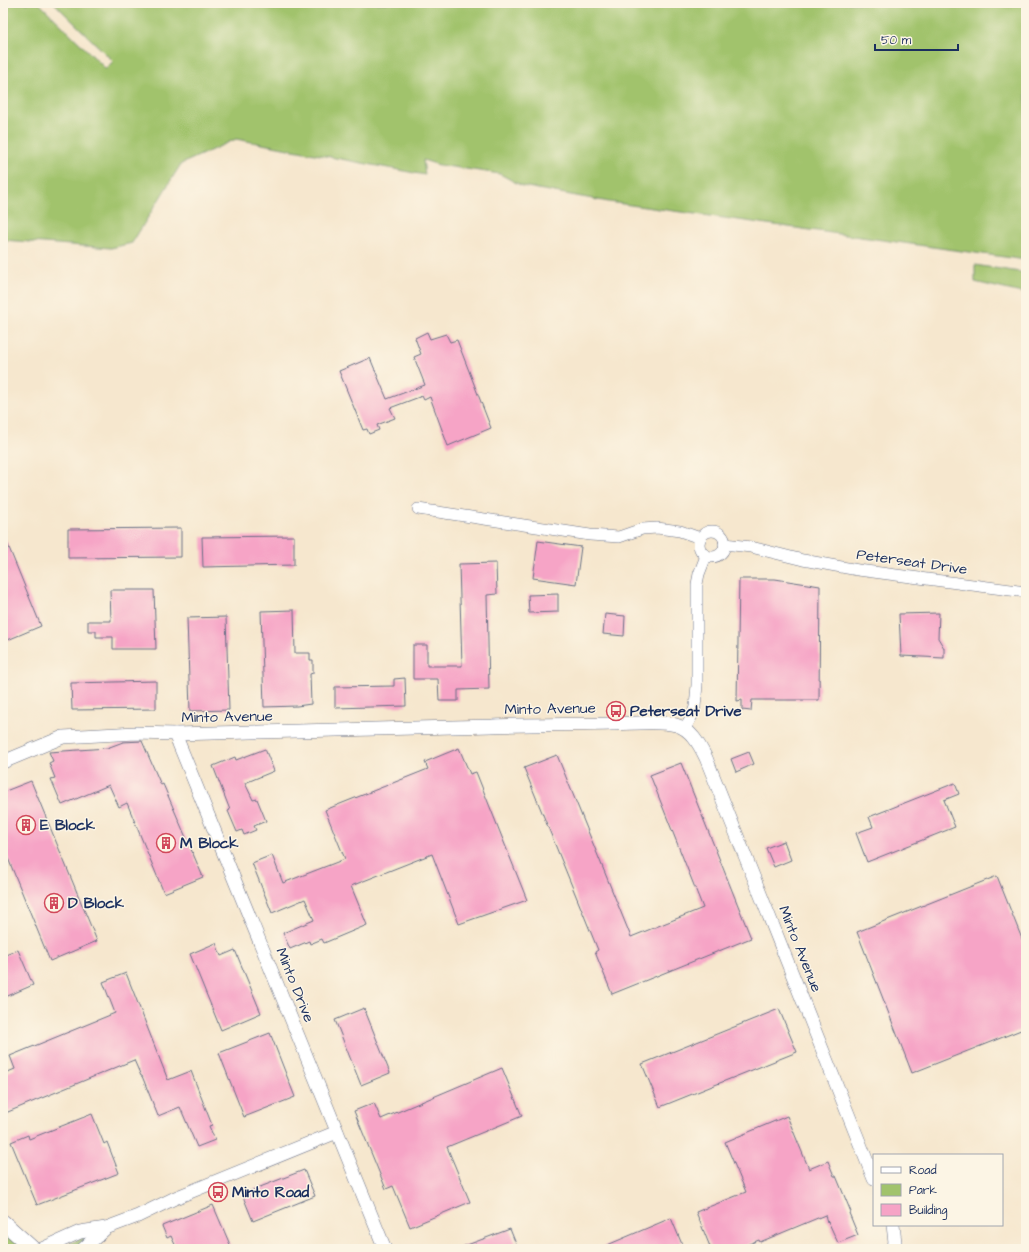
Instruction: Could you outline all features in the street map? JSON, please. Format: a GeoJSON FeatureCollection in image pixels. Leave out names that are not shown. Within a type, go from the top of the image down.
{"type":"FeatureCollection","features":[{"type":"Feature","properties":{"kind":"main road"},"geometry":{"type":"LineString","coordinates":[[3,1222],[36,1249]]}},
{"type":"Feature","properties":{"kind":"street"},"geometry":{"type":"LineString","coordinates":[[418,509],[619,537],[642,529],[657,528],[680,531],[700,538]]}},
{"type":"Feature","properties":{"kind":"street"},"geometry":{"type":"LineString","coordinates":[[714,532],[722,536],[724,544],[721,552],[718,555],[710,557],[706,556],[699,546],[700,538],[706,533],[714,532]]}},
{"type":"Feature","properties":{"kind":"street","name":"Peterseat Drive"},"geometry":{"type":"LineString","coordinates":[[724,544],[751,547],[803,560],[858,570],[1026,592]]}},
{"type":"Feature","properties":{"kind":"street"},"geometry":{"type":"LineString","coordinates":[[685,729],[692,716],[696,696],[697,584],[706,556]]}},
{"type":"Feature","properties":{"kind":"street","name":"Minto Avenue"},"geometry":{"type":"LineString","coordinates":[[3,762],[63,737],[136,733],[175,734],[361,730],[521,724],[585,725],[660,723],[676,725],[685,729],[698,742],[706,758],[873,1176]]}},
{"type":"Feature","properties":{"kind":"street","name":"Minto Drive"},"geometry":{"type":"LineString","coordinates":[[175,734],[385,1249]]}},
{"type":"Feature","properties":{"kind":"street"},"geometry":{"type":"LineString","coordinates":[[36,1249],[80,1232],[106,1228],[138,1216],[175,1198],[338,1132]]}},
{"type":"Feature","properties":{"kind":"street"},"geometry":{"type":"LineString","coordinates":[[893,1226],[895,1242],[893,1249]]}},
{"type":"Feature","properties":{"kind":"street"},"geometry":{"type":"LineString","coordinates":[[83,1249],[106,1228]]}},
{"type":"Feature","properties":{"kind":"green space"},"geometry":{"type":"Polygon","coordinates":[[[3,3],[39,3],[106,69],[113,61],[54,3],[1026,3],[1026,260],[609,202],[522,186],[500,174],[439,165],[423,160],[425,175],[236,139],[181,164],[132,243],[111,248],[3,240],[3,3]]]}},
{"type":"Feature","properties":{"kind":"green space"},"geometry":{"type":"Polygon","coordinates":[[[975,265],[1026,273],[1026,294],[975,282],[975,265]]]}},
{"type":"Feature","properties":{"kind":"green space"},"geometry":{"type":"Polygon","coordinates":[[[3,1228],[20,1247],[6,1249],[3,1243],[3,1228]]]}},
{"type":"Feature","properties":{"kind":"green space"},"geometry":{"type":"Polygon","coordinates":[[[88,1236],[77,1249],[60,1249],[61,1247],[88,1236]]]}},
{"type":"Feature","properties":{"kind":"building"},"geometry":{"type":"Polygon","coordinates":[[[427,332],[430,339],[446,334],[450,342],[457,340],[491,428],[448,446],[430,397],[424,400],[422,396],[390,408],[395,418],[377,425],[379,430],[369,434],[367,429],[363,430],[339,371],[370,358],[387,399],[425,385],[414,357],[421,354],[415,338],[427,332]]]}},
{"type":"Feature","properties":{"kind":"building"},"geometry":{"type":"Polygon","coordinates":[[[181,528],[181,557],[68,558],[68,529],[181,528]]]}},
{"type":"Feature","properties":{"kind":"building"},"geometry":{"type":"Polygon","coordinates":[[[3,533],[41,626],[3,642],[3,533]]]}},
{"type":"Feature","properties":{"kind":"building"},"geometry":{"type":"Polygon","coordinates":[[[294,536],[294,565],[203,567],[202,537],[294,536]]]}},
{"type":"Feature","properties":{"kind":"building"},"geometry":{"type":"Polygon","coordinates":[[[538,541],[581,547],[576,584],[533,578],[538,541]]]}},
{"type":"Feature","properties":{"kind":"building"},"geometry":{"type":"Polygon","coordinates":[[[496,563],[497,594],[487,595],[489,689],[458,690],[458,701],[439,701],[438,679],[413,679],[413,645],[427,645],[427,666],[462,666],[459,564],[496,563]]]}},
{"type":"Feature","properties":{"kind":"building"},"geometry":{"type":"Polygon","coordinates":[[[739,579],[775,579],[820,586],[819,700],[752,700],[751,711],[742,710],[742,700],[737,701],[739,579]]]}},
{"type":"Feature","properties":{"kind":"building"},"geometry":{"type":"Polygon","coordinates":[[[110,590],[154,590],[156,649],[113,649],[113,637],[96,637],[96,631],[88,631],[88,621],[111,621],[110,590]]]}},
{"type":"Feature","properties":{"kind":"building"},"geometry":{"type":"Polygon","coordinates":[[[558,594],[558,612],[529,613],[528,595],[558,594]]]}},
{"type":"Feature","properties":{"kind":"building"},"geometry":{"type":"Polygon","coordinates":[[[294,610],[295,653],[310,653],[310,660],[313,660],[313,673],[310,674],[311,704],[264,707],[261,611],[294,610]]]}},
{"type":"Feature","properties":{"kind":"building"},"geometry":{"type":"Polygon","coordinates":[[[939,613],[938,638],[944,648],[944,658],[901,656],[899,614],[939,613]]]}},
{"type":"Feature","properties":{"kind":"building"},"geometry":{"type":"Polygon","coordinates":[[[605,614],[625,616],[624,636],[603,634],[605,614]]]}},
{"type":"Feature","properties":{"kind":"building"},"geometry":{"type":"Polygon","coordinates":[[[226,617],[229,710],[190,711],[187,618],[226,617]]]}},
{"type":"Feature","properties":{"kind":"building"},"geometry":{"type":"Polygon","coordinates":[[[405,678],[406,706],[335,708],[335,687],[394,686],[394,679],[405,678]]]}},
{"type":"Feature","properties":{"kind":"building"},"geometry":{"type":"Polygon","coordinates":[[[156,681],[156,709],[72,710],[71,683],[156,681]]]}},
{"type":"Feature","properties":{"kind":"building","name":"M Block"},"geometry":{"type":"Polygon","coordinates":[[[142,741],[161,785],[163,784],[203,877],[164,893],[127,803],[119,807],[109,785],[62,805],[51,779],[55,778],[49,763],[53,761],[49,752],[107,748],[123,742],[142,741]]]}},
{"type":"Feature","properties":{"kind":"building"},"geometry":{"type":"Polygon","coordinates":[[[459,748],[470,774],[476,772],[527,900],[459,924],[432,854],[351,886],[367,925],[324,943],[322,939],[310,944],[309,941],[290,949],[283,933],[314,920],[305,899],[272,913],[252,863],[272,855],[283,883],[345,859],[325,810],[428,769],[425,762],[459,748]]]}},
{"type":"Feature","properties":{"kind":"building"},"geometry":{"type":"Polygon","coordinates":[[[265,749],[274,771],[245,783],[253,800],[257,799],[266,821],[254,826],[256,830],[244,835],[242,830],[237,832],[228,811],[230,810],[213,766],[235,757],[236,760],[265,749]]]}},
{"type":"Feature","properties":{"kind":"building"},"geometry":{"type":"Polygon","coordinates":[[[749,752],[754,764],[736,772],[731,759],[749,752]]]}},
{"type":"Feature","properties":{"kind":"building"},"geometry":{"type":"Polygon","coordinates":[[[557,755],[631,937],[703,908],[650,775],[681,763],[751,938],[612,994],[595,952],[598,950],[524,768],[557,755]]]}},
{"type":"Feature","properties":{"kind":"building","name":"D Block"},"geometry":{"type":"Polygon","coordinates":[[[31,781],[97,941],[50,961],[3,846],[3,792],[31,781]]]}},
{"type":"Feature","properties":{"kind":"building"},"geometry":{"type":"Polygon","coordinates":[[[955,783],[959,794],[944,800],[955,827],[867,862],[856,833],[873,827],[869,817],[955,783]]]}},
{"type":"Feature","properties":{"kind":"building"},"geometry":{"type":"Polygon","coordinates":[[[784,841],[791,860],[774,867],[766,848],[784,841]]]}},
{"type":"Feature","properties":{"kind":"building"},"geometry":{"type":"Polygon","coordinates":[[[997,876],[1026,949],[1026,1028],[912,1073],[857,932],[997,876]]]}},
{"type":"Feature","properties":{"kind":"building"},"geometry":{"type":"Polygon","coordinates":[[[216,943],[221,956],[235,950],[261,1013],[221,1030],[190,954],[216,943]]]}},
{"type":"Feature","properties":{"kind":"building"},"geometry":{"type":"Polygon","coordinates":[[[18,950],[33,985],[3,998],[3,956],[18,950]]]}},
{"type":"Feature","properties":{"kind":"building"},"geometry":{"type":"Polygon","coordinates":[[[126,973],[168,1080],[191,1071],[212,1125],[209,1126],[215,1140],[197,1147],[180,1107],[158,1116],[134,1060],[3,1114],[3,1074],[15,1069],[10,1056],[115,1013],[103,982],[126,973]]]}},
{"type":"Feature","properties":{"kind":"building"},"geometry":{"type":"Polygon","coordinates":[[[364,1008],[390,1073],[361,1085],[335,1020],[364,1008]]]}},
{"type":"Feature","properties":{"kind":"building"},"geometry":{"type":"Polygon","coordinates":[[[779,1009],[797,1052],[660,1107],[642,1064],[779,1009]]]}},
{"type":"Feature","properties":{"kind":"building"},"geometry":{"type":"Polygon","coordinates":[[[270,1033],[295,1097],[244,1117],[219,1053],[270,1033]]]}},
{"type":"Feature","properties":{"kind":"building"},"geometry":{"type":"Polygon","coordinates":[[[502,1068],[522,1116],[447,1147],[470,1202],[410,1227],[393,1186],[386,1189],[354,1111],[374,1103],[381,1119],[502,1068]]]}},
{"type":"Feature","properties":{"kind":"building"},"geometry":{"type":"Polygon","coordinates":[[[92,1114],[104,1144],[107,1142],[119,1173],[37,1205],[11,1142],[28,1135],[29,1139],[92,1114]]]}},
{"type":"Feature","properties":{"kind":"building"},"geometry":{"type":"Polygon","coordinates":[[[787,1116],[809,1169],[828,1161],[851,1212],[849,1213],[858,1235],[838,1243],[825,1215],[760,1242],[759,1240],[736,1249],[711,1249],[696,1212],[746,1192],[725,1142],[787,1116]]]}},
{"type":"Feature","properties":{"kind":"building"},"geometry":{"type":"Polygon","coordinates":[[[304,1170],[315,1196],[253,1221],[242,1194],[304,1170]]]}},
{"type":"Feature","properties":{"kind":"building"},"geometry":{"type":"Polygon","coordinates":[[[213,1205],[231,1247],[225,1249],[177,1249],[171,1236],[167,1238],[162,1226],[213,1205]]]}},
{"type":"Feature","properties":{"kind":"building"},"geometry":{"type":"Polygon","coordinates":[[[671,1218],[684,1249],[598,1249],[671,1218]]]}},
{"type":"Feature","properties":{"kind":"building"},"geometry":{"type":"Polygon","coordinates":[[[510,1229],[518,1249],[459,1249],[459,1248],[510,1229]]]}},
{"type":"Feature","properties":{"kind":"place","name":"Peterseat Drive"},"geometry":{"type":"Point","coordinates":[616,711]}},
{"type":"Feature","properties":{"kind":"place","name":"E Block"},"geometry":{"type":"Point","coordinates":[26,825]}},
{"type":"Feature","properties":{"kind":"place","name":"M Block"},"geometry":{"type":"Point","coordinates":[166,843]}},
{"type":"Feature","properties":{"kind":"place","name":"D Block"},"geometry":{"type":"Point","coordinates":[54,903]}},
{"type":"Feature","properties":{"kind":"place","name":"Minto Road"},"geometry":{"type":"Point","coordinates":[218,1192]}}]}
